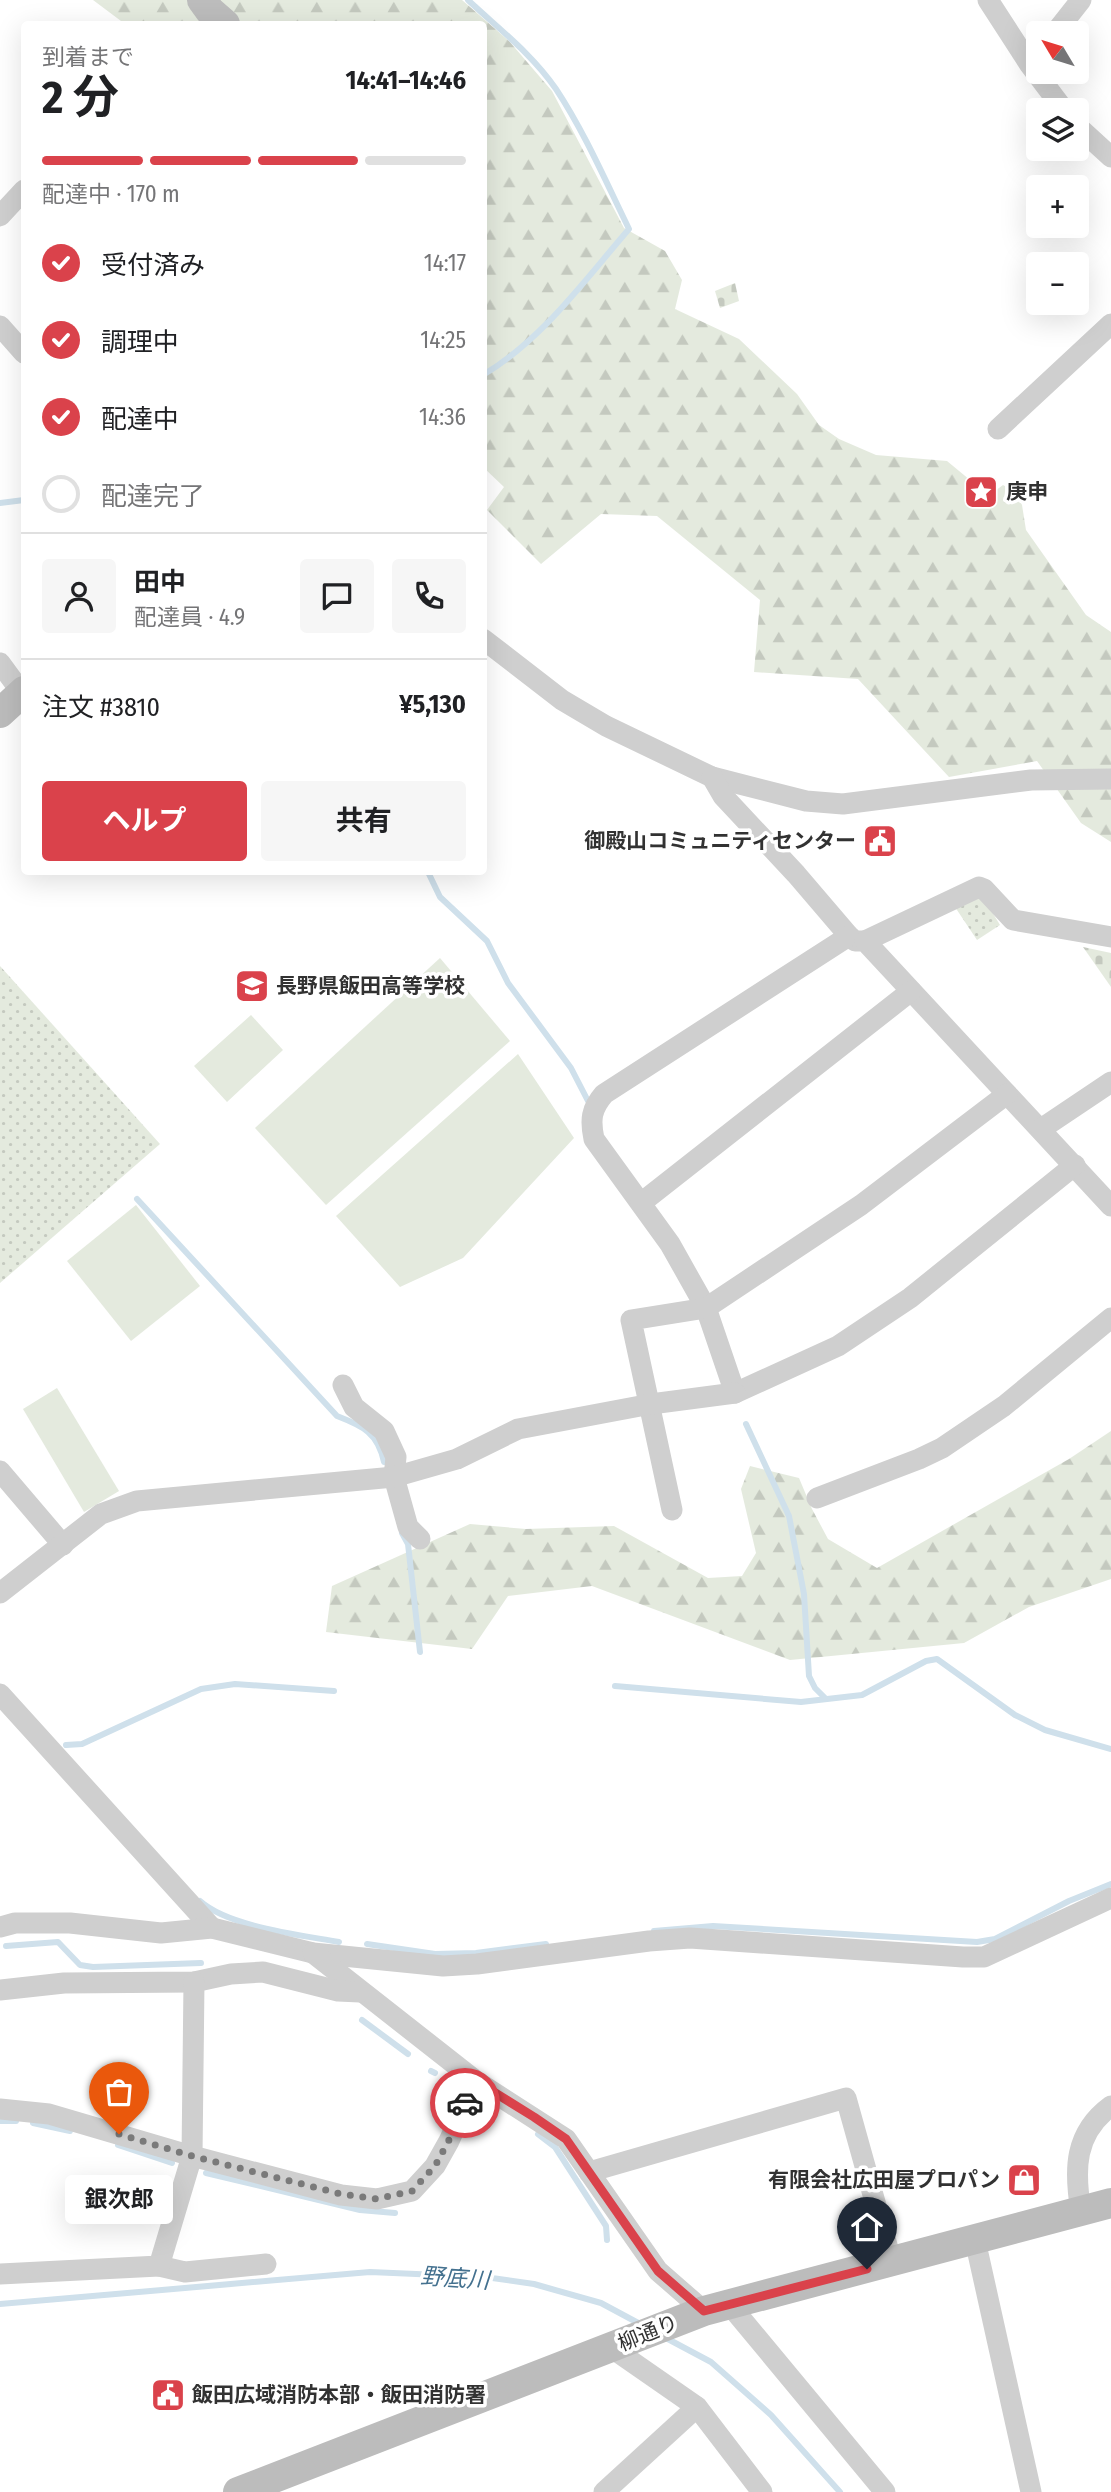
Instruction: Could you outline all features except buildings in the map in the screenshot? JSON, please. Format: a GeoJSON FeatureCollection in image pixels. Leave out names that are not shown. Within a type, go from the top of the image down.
{"type":"FeatureCollection","features":[{"type":"Feature","properties":{"kind":"street"},"geometry":{"type":"LineString","coordinates":[[202,0],[222,21]]}},
{"type":"Feature","properties":{"kind":"street"},"geometry":{"type":"LineString","coordinates":[[988,0],[1026,50]]}},
{"type":"Feature","properties":{"kind":"street"},"geometry":{"type":"LineString","coordinates":[[1064,21],[1081,0]]}},
{"type":"Feature","properties":{"kind":"street"},"geometry":{"type":"LineString","coordinates":[[1089,137],[1111,157]]}},
{"type":"Feature","properties":{"kind":"street"},"geometry":{"type":"LineString","coordinates":[[0,216],[21,193]]}},
{"type":"Feature","properties":{"kind":"street"},"geometry":{"type":"LineString","coordinates":[[998,429],[1111,324]]}},
{"type":"Feature","properties":{"kind":"street"},"geometry":{"type":"LineString","coordinates":[[0,326],[21,350]]}},
{"type":"Feature","properties":{"kind":"street"},"geometry":{"type":"LineString","coordinates":[[487,642],[562,700],[607,726],[712,777],[806,801],[842,804],[1031,780],[1111,779]]}},
{"type":"Feature","properties":{"kind":"street"},"geometry":{"type":"LineString","coordinates":[[0,663],[21,689]]}},
{"type":"Feature","properties":{"kind":"street"},"geometry":{"type":"LineString","coordinates":[[0,713],[21,694]]}},
{"type":"Feature","properties":{"kind":"street"},"geometry":{"type":"LineString","coordinates":[[712,777],[723,796],[857,939],[911,991],[1111,1206]]}},
{"type":"Feature","properties":{"kind":"street"},"geometry":{"type":"LineString","coordinates":[[734,1393],[706,1308],[670,1244],[594,1139],[590,1121],[595,1105],[604,1094],[857,939],[979,887],[1013,920],[1111,937]]}},
{"type":"Feature","properties":{"kind":"street"},"geometry":{"type":"LineString","coordinates":[[640,1203],[911,991]]}},
{"type":"Feature","properties":{"kind":"street"},"geometry":{"type":"LineString","coordinates":[[1041,1129],[1111,1082]]}},
{"type":"Feature","properties":{"kind":"street"},"geometry":{"type":"LineString","coordinates":[[672,1510],[631,1320],[706,1308],[861,1205],[1007,1094]]}},
{"type":"Feature","properties":{"kind":"street"},"geometry":{"type":"LineString","coordinates":[[0,1593],[101,1514],[137,1501],[394,1477],[457,1459],[518,1429],[651,1404],[734,1393],[838,1346],[911,1298],[1075,1166]]}},
{"type":"Feature","properties":{"kind":"street"},"geometry":{"type":"LineString","coordinates":[[817,1498],[942,1448],[1004,1406],[1111,1318]]}},
{"type":"Feature","properties":{"kind":"street"},"geometry":{"type":"LineString","coordinates":[[343,1385],[354,1407],[384,1431],[396,1457],[394,1477],[408,1527],[420,1539]]}},
{"type":"Feature","properties":{"kind":"street"},"geometry":{"type":"LineString","coordinates":[[0,1471],[63,1545]]}},
{"type":"Feature","properties":{"kind":"street"},"geometry":{"type":"LineString","coordinates":[[0,1694],[172,1880],[212,1928]]}},
{"type":"Feature","properties":{"kind":"street"},"geometry":{"type":"LineString","coordinates":[[0,1927],[15,1923],[70,1923],[160,1933],[212,1928],[313,1953],[443,1966],[690,1938],[984,1957],[1111,1898]]}},
{"type":"Feature","properties":{"kind":"street"},"geometry":{"type":"LineString","coordinates":[[313,1953],[359,1992],[476,2081],[566,2139],[658,2271],[708,2310],[885,2492]]}},
{"type":"Feature","properties":{"kind":"street"},"geometry":{"type":"LineString","coordinates":[[0,1990],[65,1983],[194,1982],[231,1974],[262,1972],[338,1991],[359,1992]]}},
{"type":"Feature","properties":{"kind":"street"},"geometry":{"type":"LineString","coordinates":[[159,2266],[192,2156],[194,1982]]}},
{"type":"Feature","properties":{"kind":"street"},"geometry":{"type":"LineString","coordinates":[[0,2109],[49,2114],[192,2156],[341,2194],[377,2199],[412,2191],[435,2166],[476,2081]]}},
{"type":"Feature","properties":{"kind":"street"},"geometry":{"type":"LineString","coordinates":[[589,2172],[846,2098],[892,2263]]}},
{"type":"Feature","properties":{"kind":"street"},"geometry":{"type":"LineString","coordinates":[[1081,2211],[1076,2172],[1086,2133],[1100,2114],[1111,2106]]}},
{"type":"Feature","properties":{"kind":"street","name":"柳通り"},"geometry":{"type":"LineString","coordinates":[[238,2492],[708,2310],[1111,2203]]}},
{"type":"Feature","properties":{"kind":"street"},"geometry":{"type":"LineString","coordinates":[[975,2240],[1031,2492]]}},
{"type":"Feature","properties":{"kind":"street"},"geometry":{"type":"LineString","coordinates":[[0,2274],[159,2266],[185,2272],[267,2264]]}},
{"type":"Feature","properties":{"kind":"street"},"geometry":{"type":"LineString","coordinates":[[621,2345],[696,2407],[762,2492]]}},
{"type":"Feature","properties":{"kind":"street"},"geometry":{"type":"LineString","coordinates":[[604,2492],[696,2407]]}},
{"type":"Feature","properties":{"kind":"green space"},"geometry":{"type":"Polygon","coordinates":[[[93,0],[462,0],[486,21],[121,21],[93,0]]]}},
{"type":"Feature","properties":{"kind":"green space"},"geometry":{"type":"Polygon","coordinates":[[[487,22],[509,41],[552,91],[624,228],[665,251],[682,280],[675,309],[739,339],[797,394],[819,425],[839,439],[876,455],[947,461],[970,480],[965,487],[983,500],[1003,485],[1016,492],[1022,505],[1026,530],[1086,615],[1111,632],[1111,842],[1081,823],[1037,761],[949,777],[858,679],[754,672],[760,600],[657,516],[601,514],[541,564],[487,510],[504,487],[487,471],[487,22]]]}},
{"type":"Feature","properties":{"kind":"green space"},"geometry":{"type":"Polygon","coordinates":[[[735,283],[739,301],[720,308],[715,291],[735,283]]]}},
{"type":"Feature","properties":{"kind":"green space"},"geometry":{"type":"Polygon","coordinates":[[[980,892],[1000,925],[977,940],[955,907],[980,892]]]}},
{"type":"Feature","properties":{"kind":"green space"},"geometry":{"type":"Polygon","coordinates":[[[1083,947],[1111,953],[1111,987],[1083,947]]]}},
{"type":"Feature","properties":{"kind":"green space"},"geometry":{"type":"Polygon","coordinates":[[[440,958],[510,1041],[326,1205],[255,1128],[440,958]]]}},
{"type":"Feature","properties":{"kind":"green space"},"geometry":{"type":"Polygon","coordinates":[[[0,966],[160,1144],[0,1283],[0,966]]]}},
{"type":"Feature","properties":{"kind":"green space"},"geometry":{"type":"Polygon","coordinates":[[[251,1015],[283,1050],[227,1102],[194,1066],[251,1015]]]}},
{"type":"Feature","properties":{"kind":"green space"},"geometry":{"type":"Polygon","coordinates":[[[518,1054],[574,1138],[463,1258],[400,1287],[336,1216],[518,1054]]]}},
{"type":"Feature","properties":{"kind":"green space"},"geometry":{"type":"Polygon","coordinates":[[[136,1205],[200,1286],[131,1341],[67,1261],[136,1205]]]}},
{"type":"Feature","properties":{"kind":"green space"},"geometry":{"type":"Polygon","coordinates":[[[57,1388],[119,1491],[84,1512],[23,1409],[57,1388]]]}},
{"type":"Feature","properties":{"kind":"green space"},"geometry":{"type":"Polygon","coordinates":[[[1111,1431],[1111,1579],[1029,1607],[964,1643],[790,1660],[592,1586],[508,1596],[472,1649],[326,1632],[332,1586],[470,1524],[526,1529],[614,1526],[708,1578],[742,1576],[756,1553],[741,1489],[750,1466],[799,1478],[828,1539],[877,1568],[1069,1459],[1111,1431]]]}},
{"type":"Feature","properties":{"kind":"waterway"},"geometry":{"type":"LineString","coordinates":[[468,0],[547,76],[586,140],[629,229],[543,327],[487,372]]}},
{"type":"Feature","properties":{"kind":"waterway"},"geometry":{"type":"LineString","coordinates":[[0,503],[21,500]]}},
{"type":"Feature","properties":{"kind":"waterway"},"geometry":{"type":"LineString","coordinates":[[429,875],[440,897],[487,941],[508,983],[571,1068],[588,1101]]}},
{"type":"Feature","properties":{"kind":"waterway"},"geometry":{"type":"LineString","coordinates":[[137,1199],[337,1416],[362,1427],[373,1437],[384,1462]]}},
{"type":"Feature","properties":{"kind":"waterway"},"geometry":{"type":"LineString","coordinates":[[746,1424],[789,1516],[804,1594],[809,1676],[815,1688],[825,1698]]}},
{"type":"Feature","properties":{"kind":"waterway"},"geometry":{"type":"LineString","coordinates":[[402,1533],[408,1544],[420,1652]]}},
{"type":"Feature","properties":{"kind":"waterway"},"geometry":{"type":"LineString","coordinates":[[615,1686],[801,1702],[862,1695],[926,1661],[937,1659],[1015,1715],[1045,1730],[1111,1749]]}},
{"type":"Feature","properties":{"kind":"waterway"},"geometry":{"type":"LineString","coordinates":[[66,1745],[82,1744],[201,1689],[235,1684],[334,1691]]}},
{"type":"Feature","properties":{"kind":"waterway"},"geometry":{"type":"LineString","coordinates":[[654,1931],[713,1926],[977,1942],[995,1939],[1069,1901],[1111,1884]]}},
{"type":"Feature","properties":{"kind":"waterway"},"geometry":{"type":"LineString","coordinates":[[200,1901],[213,1910],[247,1924],[339,1942]]}},
{"type":"Feature","properties":{"kind":"waterway"},"geometry":{"type":"LineString","coordinates":[[6,1946],[58,1942],[80,1965],[93,1967],[201,1963]]}},
{"type":"Feature","properties":{"kind":"waterway"},"geometry":{"type":"LineString","coordinates":[[367,1944],[435,1954],[476,1953],[546,1944]]}},
{"type":"Feature","properties":{"kind":"waterway"},"geometry":{"type":"LineString","coordinates":[[362,2020],[408,2054]]}},
{"type":"Feature","properties":{"kind":"waterway"},"geometry":{"type":"LineString","coordinates":[[431,2071],[435,2073]]}},
{"type":"Feature","properties":{"kind":"waterway"},"geometry":{"type":"LineString","coordinates":[[0,2121],[16,2121]]}},
{"type":"Feature","properties":{"kind":"waterway"},"geometry":{"type":"LineString","coordinates":[[33,2123],[70,2131]]}},
{"type":"Feature","properties":{"kind":"waterway"},"geometry":{"type":"LineString","coordinates":[[538,2134],[555,2147],[606,2226],[607,2240]]}},
{"type":"Feature","properties":{"kind":"waterway"},"geometry":{"type":"LineString","coordinates":[[118,2145],[172,2163]]}},
{"type":"Feature","properties":{"kind":"waterway"},"geometry":{"type":"LineString","coordinates":[[206,2173],[360,2210],[395,2213]]}},
{"type":"Feature","properties":{"kind":"waterway","name":"野底川"},"geometry":{"type":"LineString","coordinates":[[0,2304],[370,2272],[485,2277],[534,2284],[601,2303],[642,2325]]}},
{"type":"Feature","properties":{"kind":"waterway","name":"野底川"},"geometry":{"type":"LineString","coordinates":[[664,2337],[711,2362],[771,2415],[840,2492]]}},
{"type":"Feature","properties":{"kind":"way so far"},"geometry":{"type":"LineString","coordinates":[[119,2134],[192,2156],[341,2194],[377,2199],[412,2191],[435,2166],[465,2103]]}},
{"type":"Feature","properties":{"kind":"place","name":"庚申"},"geometry":{"type":"Point","coordinates":[981,492]}},
{"type":"Feature","properties":{"kind":"place","name":"御殿山コミュニティセンター"},"geometry":{"type":"Point","coordinates":[880,841]}},
{"type":"Feature","properties":{"kind":"place","name":"長野県飯田高等学校"},"geometry":{"type":"Point","coordinates":[252,986]}},
{"type":"Feature","properties":{"kind":"place","name":"銀次郎"},"geometry":{"type":"Point","coordinates":[119,2134]}},
{"type":"Feature","properties":{"kind":"place","name":"有限会社広田屋プロパン"},"geometry":{"type":"Point","coordinates":[1024,2180]}},
{"type":"Feature","properties":{"kind":"place","name":"飯田広域消防本部・飯田消防署"},"geometry":{"type":"Point","coordinates":[168,2395]}},
{"type":"Feature","properties":{"kind":"route"},"geometry":{"type":"LineString","coordinates":[[465,2103],[476,2081],[566,2139],[658,2271],[704,2311],[867,2269]]}}]}
